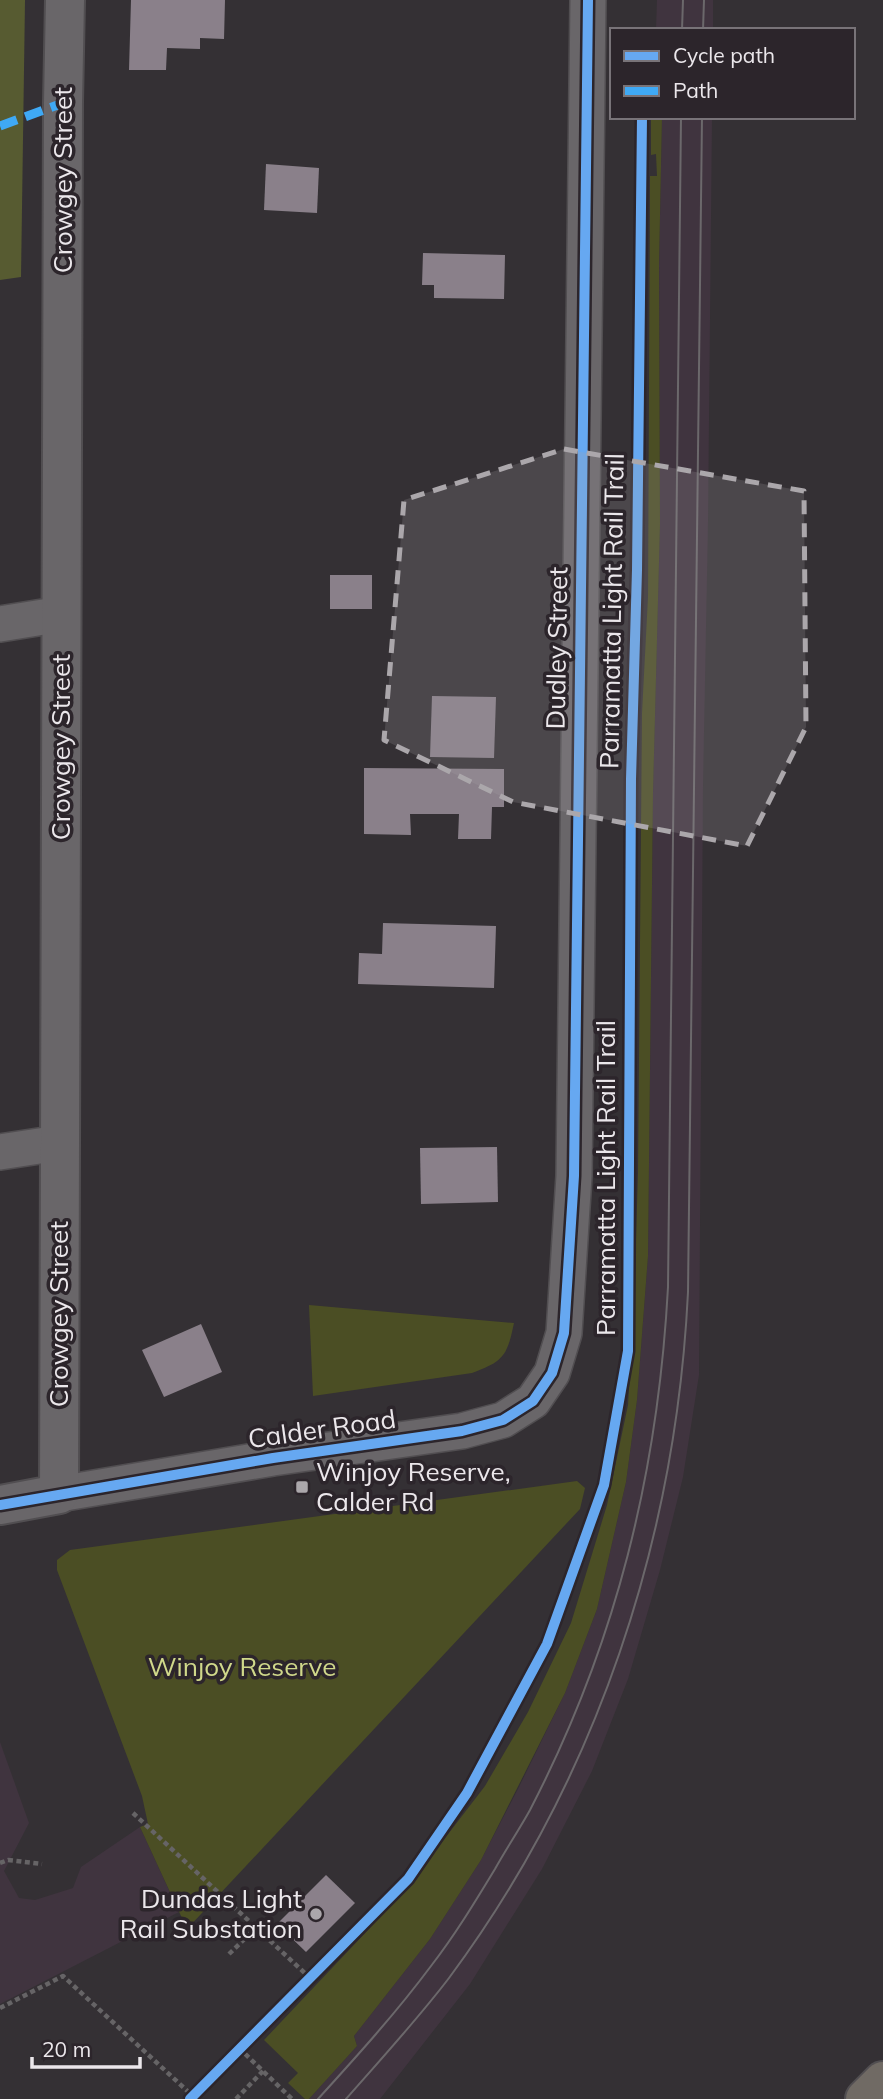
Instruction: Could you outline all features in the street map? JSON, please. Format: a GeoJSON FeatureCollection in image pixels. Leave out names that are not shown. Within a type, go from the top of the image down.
{"type":"FeatureCollection","features":[{"type":"Feature","properties":{"kind":"main road"},"geometry":{"type":"LineString","coordinates":[[865,2099],[883,2081]]}},
{"type":"Feature","properties":{"kind":"street","name":"Crowgey Street"},"geometry":{"type":"LineString","coordinates":[[59,1494],[65,0]]}},
{"type":"Feature","properties":{"kind":"street","name":"Dudley Street"},"geometry":{"type":"LineString","coordinates":[[567,1296],[573,1177],[588,0]]}},
{"type":"Feature","properties":{"kind":"street"},"geometry":{"type":"LineString","coordinates":[[0,624],[62,614]]}},
{"type":"Feature","properties":{"kind":"street"},"geometry":{"type":"LineString","coordinates":[[0,1152],[59,1143]]}},
{"type":"Feature","properties":{"kind":"street","name":"Calder Road"},"geometry":{"type":"LineString","coordinates":[[0,1504],[273,1458],[462,1431],[503,1420],[533,1401],[552,1373],[564,1333],[567,1296]]}},
{"type":"Feature","properties":{"kind":"path"},"geometry":{"type":"LineString","coordinates":[[133,1814],[309,1977]]}},
{"type":"Feature","properties":{"kind":"path"},"geometry":{"type":"LineString","coordinates":[[0,1863],[8,1860],[42,1864]]}},
{"type":"Feature","properties":{"kind":"path"},"geometry":{"type":"LineString","coordinates":[[229,1954],[256,1928]]}},
{"type":"Feature","properties":{"kind":"path"},"geometry":{"type":"LineString","coordinates":[[300,1986],[319,1968]]}},
{"type":"Feature","properties":{"kind":"path"},"geometry":{"type":"LineString","coordinates":[[0,2008],[63,1976],[193,2098],[202,2086]]}},
{"type":"Feature","properties":{"kind":"path"},"geometry":{"type":"LineString","coordinates":[[229,2057],[247,2039]]}},
{"type":"Feature","properties":{"kind":"path"},"geometry":{"type":"LineString","coordinates":[[239,2048],[292,2099]]}},
{"type":"Feature","properties":{"kind":"path"},"geometry":{"type":"LineString","coordinates":[[236,2099],[263,2071]]}},
{"type":"Feature","properties":{"kind":"highlighted area"},"geometry":{"type":"Polygon","coordinates":[[[564,449],[804,491],[806,727],[747,846],[513,802],[384,740],[404,500],[564,449]]]}},
{"type":"Feature","properties":{"kind":"shaded area"},"geometry":{"type":"Polygon","coordinates":[[[657,0],[713,0],[713,28],[656,28],[657,0]]]}},
{"type":"Feature","properties":{"kind":"shaded area"},"geometry":{"type":"Polygon","coordinates":[[[662,119],[712,119],[699,1375],[683,1477],[660,1570],[628,1679],[592,1771],[542,1869],[470,1984],[380,2099],[309,2099],[357,2046],[354,2036],[430,1939],[481,1860],[519,1787],[565,1693],[597,1609],[626,1482],[637,1400],[648,1256],[653,793],[660,524],[659,266],[662,119]]]}},
{"type":"Feature","properties":{"kind":"shaded area"},"geometry":{"type":"Polygon","coordinates":[[[0,1742],[29,1823],[4,1871],[19,1898],[35,1900],[73,1888],[81,1867],[140,1827],[179,1912],[0,2004],[0,1742]]]}},
{"type":"Feature","properties":{"kind":"green space"},"geometry":{"type":"Polygon","coordinates":[[[0,0],[25,0],[21,277],[0,280],[0,0]]]}},
{"type":"Feature","properties":{"kind":"green space"},"geometry":{"type":"Polygon","coordinates":[[[651,119],[662,119],[659,266],[660,524],[653,793],[648,1256],[637,1400],[626,1482],[597,1609],[565,1693],[481,1860],[430,1939],[354,2036],[357,2046],[309,2099],[305,2099],[288,2083],[298,2073],[264,2040],[402,1894],[485,1786],[528,1712],[571,1623],[607,1505],[628,1405],[638,1172],[642,713],[648,597],[650,176],[657,176],[656,154],[651,155],[651,119]]]}},
{"type":"Feature","properties":{"kind":"green space"},"geometry":{"type":"Polygon","coordinates":[[[309,1305],[514,1323],[509,1343],[498,1361],[472,1373],[313,1396],[309,1305]]]}},
{"type":"Feature","properties":{"kind":"green space","name":"Winjoy Reserve"},"geometry":{"type":"Polygon","coordinates":[[[577,1481],[585,1488],[580,1509],[187,1929],[140,1827],[148,1824],[142,1796],[57,1570],[57,1560],[70,1550],[577,1481]]]}},
{"type":"Feature","properties":{"kind":"building"},"geometry":{"type":"Polygon","coordinates":[[[131,0],[225,0],[224,39],[200,38],[200,49],[167,48],[166,70],[129,70],[131,0]]]}},
{"type":"Feature","properties":{"kind":"building"},"geometry":{"type":"Polygon","coordinates":[[[266,164],[319,168],[317,213],[264,210],[266,164]]]}},
{"type":"Feature","properties":{"kind":"building"},"geometry":{"type":"Polygon","coordinates":[[[423,253],[505,255],[504,299],[434,298],[434,285],[422,285],[423,253]]]}},
{"type":"Feature","properties":{"kind":"building"},"geometry":{"type":"Polygon","coordinates":[[[330,575],[372,575],[372,609],[330,609],[330,575]]]}},
{"type":"Feature","properties":{"kind":"building"},"geometry":{"type":"Polygon","coordinates":[[[432,696],[496,697],[494,758],[430,757],[432,696]]]}},
{"type":"Feature","properties":{"kind":"building"},"geometry":{"type":"Polygon","coordinates":[[[364,768],[504,769],[504,807],[492,807],[491,839],[458,839],[459,814],[410,814],[411,835],[364,834],[364,768]]]}},
{"type":"Feature","properties":{"kind":"building"},"geometry":{"type":"Polygon","coordinates":[[[383,923],[496,926],[494,988],[358,984],[359,953],[382,954],[383,923]]]}},
{"type":"Feature","properties":{"kind":"building"},"geometry":{"type":"Polygon","coordinates":[[[497,1147],[498,1202],[421,1204],[420,1148],[497,1147]]]}},
{"type":"Feature","properties":{"kind":"building"},"geometry":{"type":"Polygon","coordinates":[[[201,1324],[222,1372],[164,1397],[142,1350],[201,1324]]]}},
{"type":"Feature","properties":{"kind":"building","name":"Dundas Light Rail Substation"},"geometry":{"type":"Polygon","coordinates":[[[326,1875],[355,1903],[306,1952],[277,1924],[326,1875]]]}},
{"type":"Feature","properties":{"kind":"tram line"},"geometry":{"type":"LineString","coordinates":[[682,28],[683,0]]}},
{"type":"Feature","properties":{"kind":"tram line"},"geometry":{"type":"LineString","coordinates":[[703,28],[704,0]]}},
{"type":"Feature","properties":{"kind":"tram line"},"geometry":{"type":"LineString","coordinates":[[318,2099],[390,2017],[440,1954],[530,1810],[560,1747],[609,1621],[643,1490],[663,1356],[668,1287],[681,119]]}},
{"type":"Feature","properties":{"kind":"tram line"},"geometry":{"type":"LineString","coordinates":[[346,2099],[449,1978],[501,1902],[547,1822],[586,1739],[620,1653],[646,1565],[666,1475],[680,1384],[688,1292],[702,119]]}},
{"type":"Feature","properties":{"kind":"marked path"},"geometry":{"type":"LineString","coordinates":[[0,126],[63,103]]}},
{"type":"Feature","properties":{"kind":"cycle path"},"geometry":{"type":"LineString","coordinates":[[0,1505],[273,1458],[462,1431],[503,1420],[533,1401],[552,1373],[564,1333],[574,1176],[588,0]]}},
{"type":"Feature","properties":{"kind":"cycle path","name":"Parramatta Light Rail Trail"},"geometry":{"type":"LineString","coordinates":[[190,2099],[408,1879],[467,1793],[547,1644],[604,1485],[628,1351],[631,779],[637,570],[642,119]]}},
{"type":"Feature","properties":{"kind":"place","name":"Winjoy Reserve, Calder Rd"},"geometry":{"type":"Point","coordinates":[302,1487]}},
{"type":"Feature","properties":{"kind":"place","name":"Dundas Light Rail Substation"},"geometry":{"type":"Point","coordinates":[316,1914]}}]}
